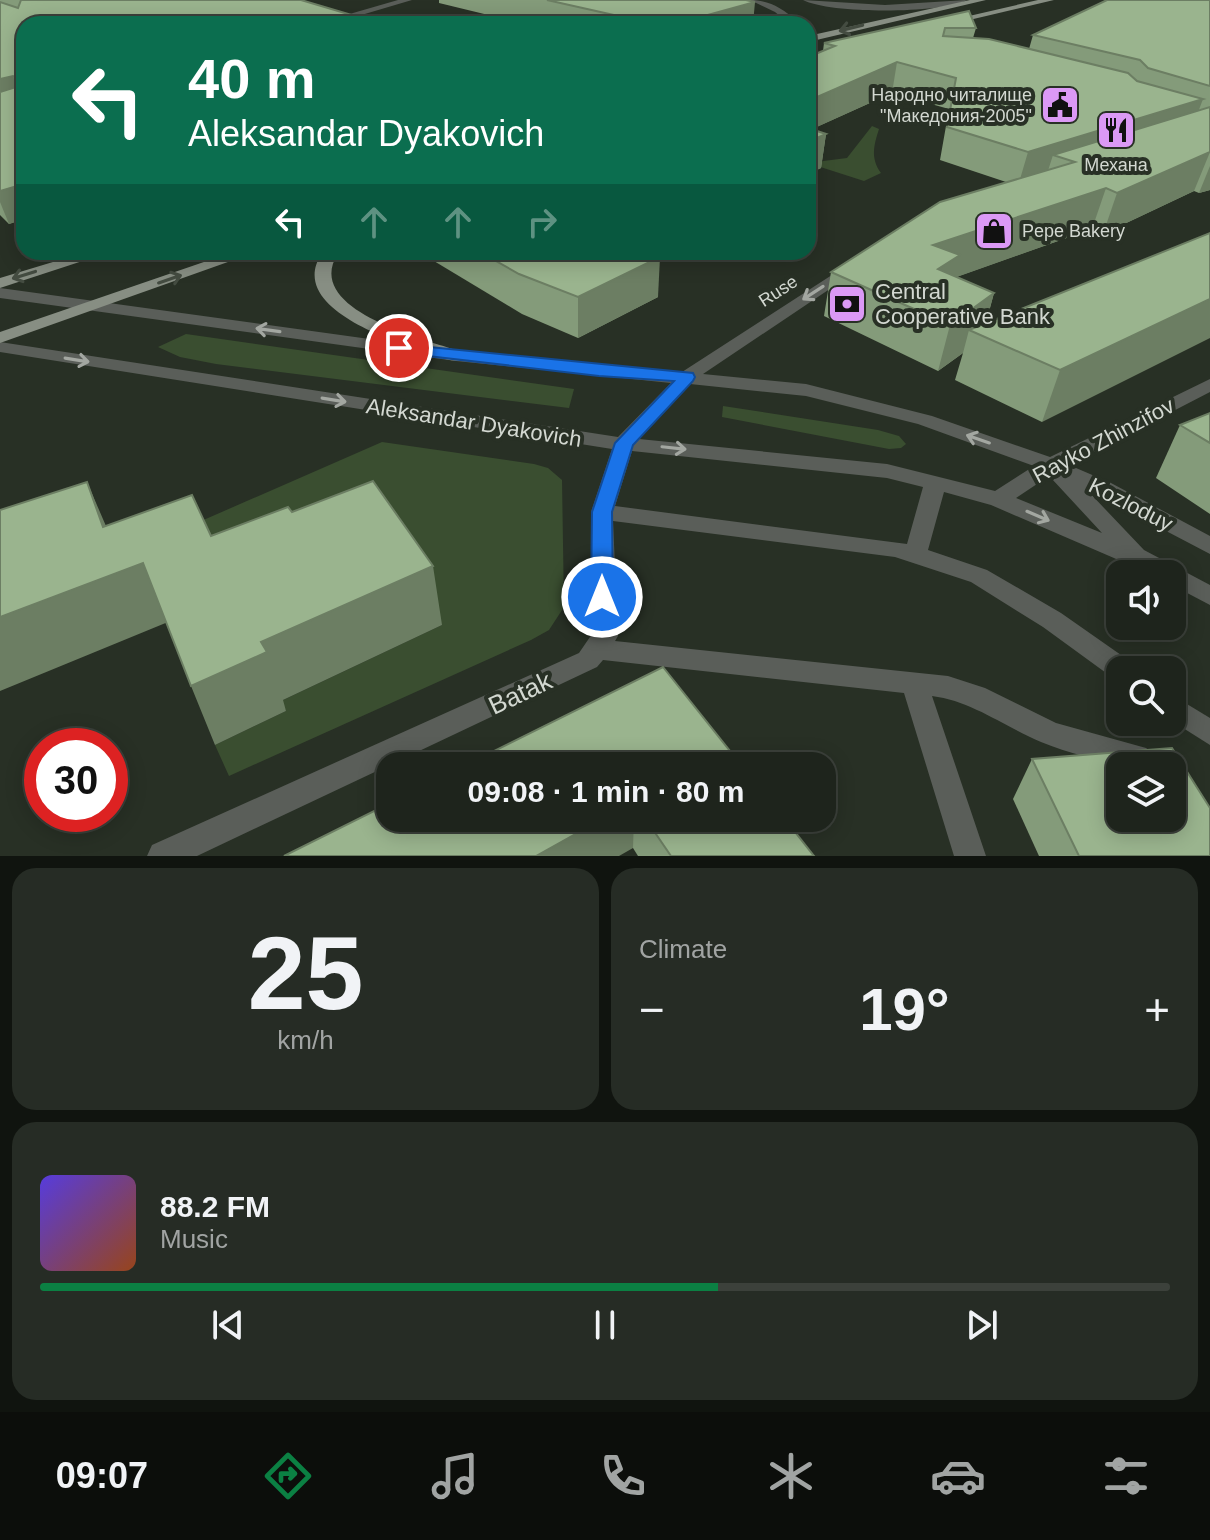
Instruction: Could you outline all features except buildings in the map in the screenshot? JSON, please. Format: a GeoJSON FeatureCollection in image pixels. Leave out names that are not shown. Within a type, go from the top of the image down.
{"type":"FeatureCollection","features":[{"type":"Feature","properties":{"kind":"main road"},"geometry":{"type":"LineString","coordinates":[[816,37],[982,0]]}},
{"type":"Feature","properties":{"kind":"main road"},"geometry":{"type":"LineString","coordinates":[[935,25],[1050,0]]}},
{"type":"Feature","properties":{"kind":"main road"},"geometry":{"type":"LineString","coordinates":[[0,283],[76,260]]}},
{"type":"Feature","properties":{"kind":"main road"},"geometry":{"type":"LineString","coordinates":[[0,338],[225,260]]}},
{"type":"Feature","properties":{"kind":"main road"},"geometry":{"type":"LineString","coordinates":[[327,260],[323,268],[323,283],[336,300],[358,319],[456,356]]}},
{"type":"Feature","properties":{"kind":"street"},"geometry":{"type":"LineString","coordinates":[[349,16],[408,0]]}},
{"type":"Feature","properties":{"kind":"street"},"geometry":{"type":"LineString","coordinates":[[754,0],[778,10],[783,16]]}},
{"type":"Feature","properties":{"kind":"street"},"geometry":{"type":"LineString","coordinates":[[807,0],[873,10],[897,10],[963,0]]}},
{"type":"Feature","properties":{"kind":"street"},"geometry":{"type":"LineString","coordinates":[[313,11],[329,16]]}},
{"type":"Feature","properties":{"kind":"street","name":"Ruse"},"geometry":{"type":"LineString","coordinates":[[687,377],[870,255]]}},
{"type":"Feature","properties":{"kind":"street"},"geometry":{"type":"LineString","coordinates":[[0,293],[456,356],[806,390],[925,420],[1051,465],[1139,557]]}},
{"type":"Feature","properties":{"kind":"street","name":"Aleksandar Dyakovich"},"geometry":{"type":"LineString","coordinates":[[0,347],[578,439],[887,471],[998,499],[1145,560]]}},
{"type":"Feature","properties":{"kind":"street"},"geometry":{"type":"LineString","coordinates":[[687,377],[624,443],[602,512],[605,636],[598,649],[948,687],[975,696],[1050,733],[1118,752]]}},
{"type":"Feature","properties":{"kind":"street","name":"Rayko Zhinzifov"},"geometry":{"type":"LineString","coordinates":[[998,499],[1051,465],[1210,385]]}},
{"type":"Feature","properties":{"kind":"street","name":"Kozloduy"},"geometry":{"type":"LineString","coordinates":[[1051,465],[1103,488],[1210,546]]}},
{"type":"Feature","properties":{"kind":"street"},"geometry":{"type":"LineString","coordinates":[[915,555],[936,481]]}},
{"type":"Feature","properties":{"kind":"street"},"geometry":{"type":"LineString","coordinates":[[602,512],[897,549],[979,576],[1052,620],[1106,659]]}},
{"type":"Feature","properties":{"kind":"street","name":"Aleksandar Dyakovich"},"geometry":{"type":"LineString","coordinates":[[1186,582],[1210,596]]}},
{"type":"Feature","properties":{"kind":"street","name":"Batak"},"geometry":{"type":"LineString","coordinates":[[163,856],[573,669],[598,649]]}},
{"type":"Feature","properties":{"kind":"street"},"geometry":{"type":"LineString","coordinates":[[915,684],[970,856]]}},
{"type":"Feature","properties":{"kind":"street"},"geometry":{"type":"LineString","coordinates":[[1186,716],[1210,733]]}},
{"type":"Feature","properties":{"kind":"green space"},"geometry":{"type":"Polygon","coordinates":[[[872,126],[879,129],[874,157],[881,173],[864,181],[816,166],[816,162],[847,158],[872,126]]]}},
{"type":"Feature","properties":{"kind":"green space"},"geometry":{"type":"Polygon","coordinates":[[[186,334],[574,389],[569,408],[216,364],[180,357],[158,347],[186,334]]]}},
{"type":"Feature","properties":{"kind":"green space"},"geometry":{"type":"Polygon","coordinates":[[[723,406],[878,430],[899,436],[906,444],[901,448],[889,449],[722,417],[723,406]]]}},
{"type":"Feature","properties":{"kind":"green space"},"geometry":{"type":"Polygon","coordinates":[[[382,442],[534,464],[548,468],[562,480],[564,607],[549,630],[531,640],[229,776],[215,745],[286,711],[281,701],[442,625],[317,567],[176,532],[382,442]]]}},
{"type":"Feature","properties":{"kind":"place","name":"Народно читалище \"Македония-2005\""},"geometry":{"type":"Point","coordinates":[1060,105]}},
{"type":"Feature","properties":{"kind":"place","name":"Механа"},"geometry":{"type":"Point","coordinates":[1116,130]}},
{"type":"Feature","properties":{"kind":"place","name":"Pepe Bakery"},"geometry":{"type":"Point","coordinates":[994,231]}},
{"type":"Feature","properties":{"kind":"place","name":"Central Cooperative Bank"},"geometry":{"type":"Point","coordinates":[847,304]}},
{"type":"Feature","properties":{"kind":"route"},"geometry":{"type":"LineString","coordinates":[[399,348],[599,371],[687,377],[624,443],[602,512],[602,597]]}}]}
